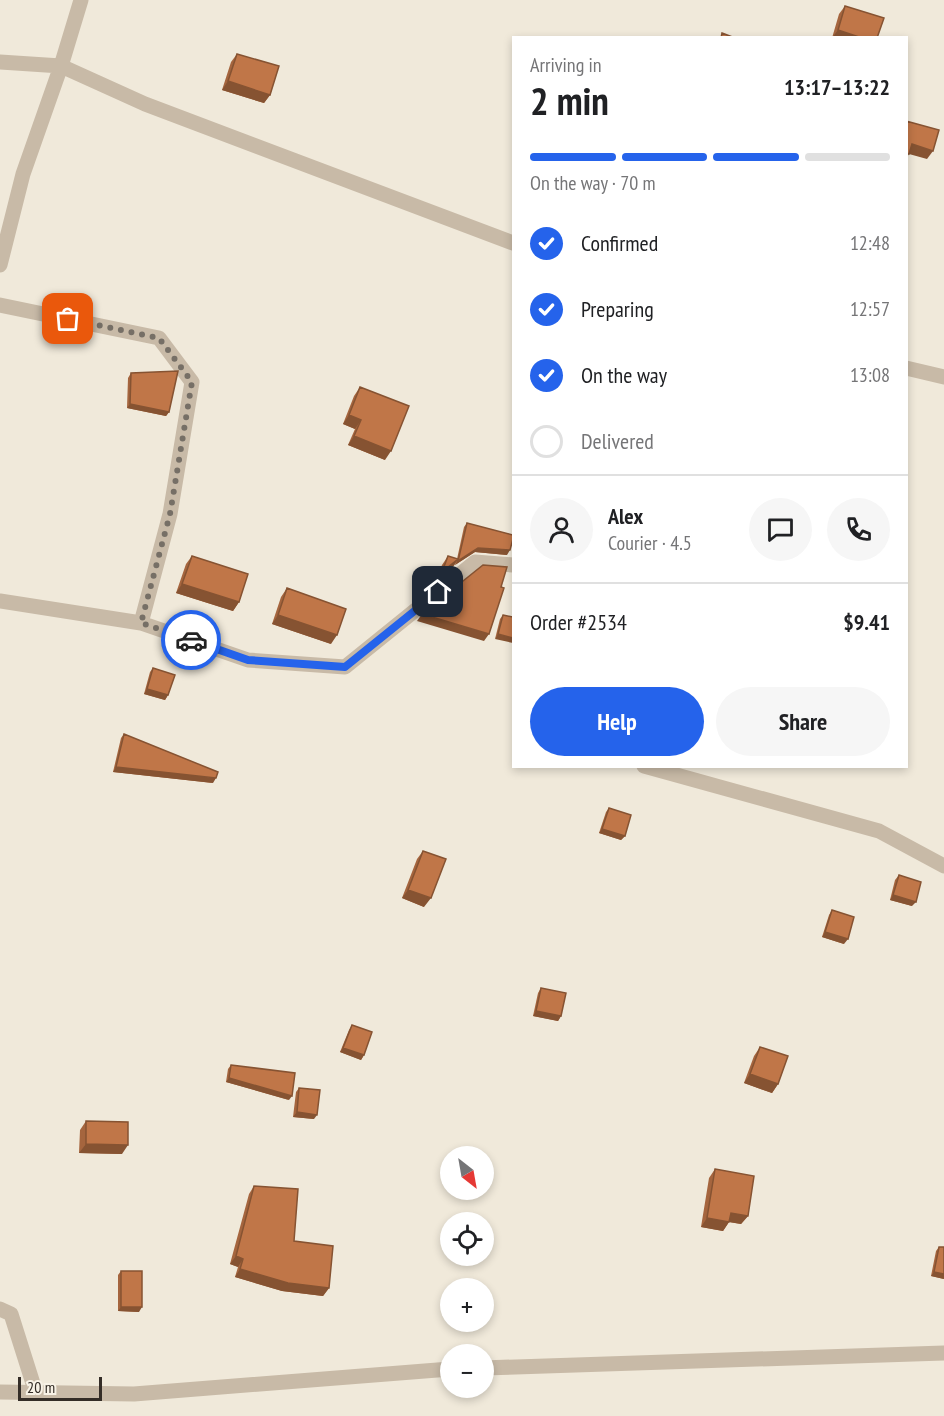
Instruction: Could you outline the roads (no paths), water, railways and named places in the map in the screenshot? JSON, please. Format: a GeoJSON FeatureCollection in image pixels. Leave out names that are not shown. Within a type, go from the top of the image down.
{"type":"FeatureCollection","features":[{"type":"Feature","properties":{"kind":"street"},"geometry":{"type":"LineString","coordinates":[[0,265],[22,174],[61,66],[81,0]]}},
{"type":"Feature","properties":{"kind":"street"},"geometry":{"type":"LineString","coordinates":[[0,62],[61,66],[145,104],[512,243]]}},
{"type":"Feature","properties":{"kind":"street"},"geometry":{"type":"LineString","coordinates":[[0,305],[159,338],[192,382],[170,514],[141,623]]}},
{"type":"Feature","properties":{"kind":"street"},"geometry":{"type":"LineString","coordinates":[[908,368],[944,377]]}},
{"type":"Feature","properties":{"kind":"street"},"geometry":{"type":"LineString","coordinates":[[0,601],[141,623],[248,660],[345,667],[475,562],[512,565]]}},
{"type":"Feature","properties":{"kind":"street"},"geometry":{"type":"LineString","coordinates":[[651,768],[879,831],[944,866]]}},
{"type":"Feature","properties":{"kind":"street"},"geometry":{"type":"LineString","coordinates":[[0,1309],[11,1314],[36,1393]]}},
{"type":"Feature","properties":{"kind":"street"},"geometry":{"type":"LineString","coordinates":[[494,1368],[944,1353]]}},
{"type":"Feature","properties":{"kind":"street"},"geometry":{"type":"LineString","coordinates":[[0,1392],[134,1394],[440,1370]]}}]}
